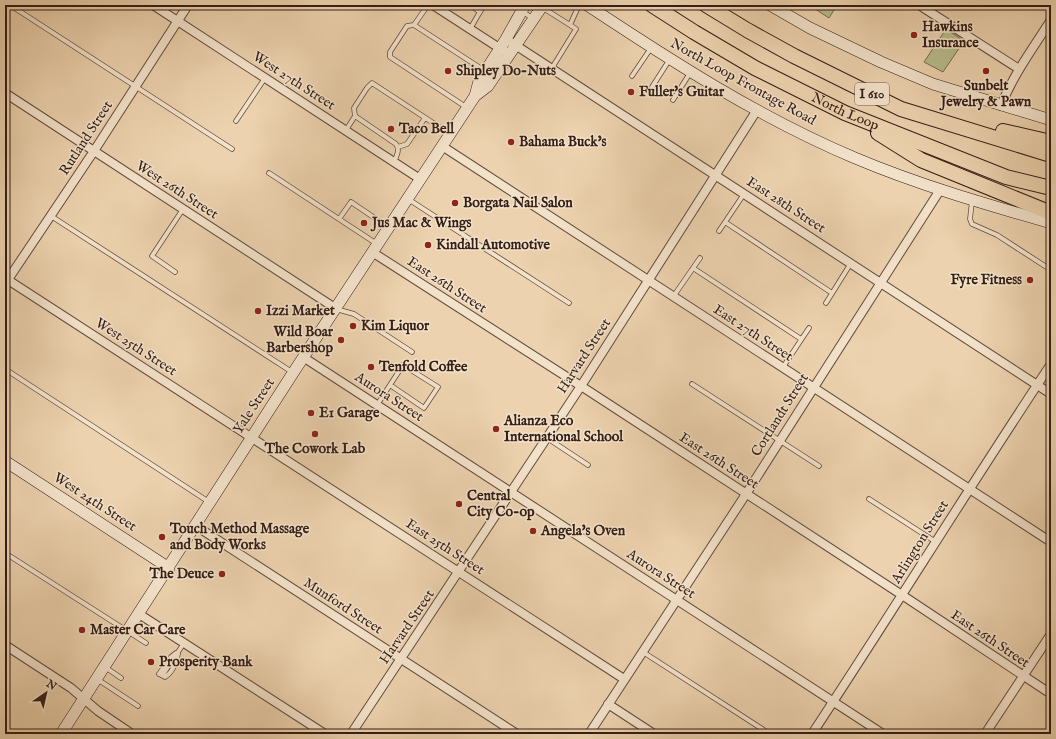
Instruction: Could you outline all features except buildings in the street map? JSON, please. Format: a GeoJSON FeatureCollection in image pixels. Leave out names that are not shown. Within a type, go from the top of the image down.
{"type":"FeatureCollection","features":[{"type":"Feature","properties":{"kind":"highway","name":"North Loop"},"geometry":{"type":"LineString","coordinates":[[652,5],[694,32],[756,68],[845,113],[1006,177],[1051,188]]}},
{"type":"Feature","properties":{"kind":"highway","name":"North Loop"},"geometry":{"type":"LineString","coordinates":[[706,5],[794,56],[901,109],[1051,155]]}},
{"type":"Feature","properties":{"kind":"highway"},"geometry":{"type":"LineString","coordinates":[[901,109],[1051,142]]}},
{"type":"Feature","properties":{"kind":"highway"},"geometry":{"type":"LineString","coordinates":[[845,113],[921,160],[1051,213]]}},
{"type":"Feature","properties":{"kind":"main road","name":"North Loop Frontage Road"},"geometry":{"type":"LineString","coordinates":[[587,5],[691,72],[757,110],[855,158],[940,190],[1051,223]]}},
{"type":"Feature","properties":{"kind":"main road"},"geometry":{"type":"LineString","coordinates":[[770,5],[784,10],[810,28],[933,84],[1051,120]]}},
{"type":"Feature","properties":{"kind":"main road","name":"Yale Street"},"geometry":{"type":"LineString","coordinates":[[475,96],[488,86],[542,6]]}},
{"type":"Feature","properties":{"kind":"main road","name":"Yale Street"},"geometry":{"type":"LineString","coordinates":[[61,734],[128,632],[303,357],[468,108],[475,96],[479,81],[500,49],[520,7]]}},
{"type":"Feature","properties":{"kind":"main road","name":"West 24th Street"},"geometry":{"type":"LineString","coordinates":[[5,461],[168,568]]}},
{"type":"Feature","properties":{"kind":"street","name":"West 27th Street"},"geometry":{"type":"LineString","coordinates":[[153,5],[420,179]]}},
{"type":"Feature","properties":{"kind":"street","name":"Rutland Street"},"geometry":{"type":"LineString","coordinates":[[6,281],[94,151],[188,5]]}},
{"type":"Feature","properties":{"kind":"street"},"geometry":{"type":"LineString","coordinates":[[433,5],[510,55]]}},
{"type":"Feature","properties":{"kind":"street"},"geometry":{"type":"LineString","coordinates":[[919,5],[1019,69]]}},
{"type":"Feature","properties":{"kind":"street"},"geometry":{"type":"LineString","coordinates":[[1002,106],[1008,89],[1019,69],[1051,20]]}},
{"type":"Feature","properties":{"kind":"street","name":"East 28th Street"},"geometry":{"type":"LineString","coordinates":[[506,38],[1051,394]]}},
{"type":"Feature","properties":{"kind":"street","name":"West 26th Street"},"geometry":{"type":"LineString","coordinates":[[5,93],[335,308]]}},
{"type":"Feature","properties":{"kind":"street","name":"Harvard Street"},"geometry":{"type":"LineString","coordinates":[[351,734],[581,386],[757,110]]}},
{"type":"Feature","properties":{"kind":"street","name":"East 27th Street"},"geometry":{"type":"LineString","coordinates":[[442,146],[1051,542]]}},
{"type":"Feature","properties":{"kind":"street","name":"Cortlandt Street"},"geometry":{"type":"LineString","coordinates":[[589,734],[746,494],[940,190]]}},
{"type":"Feature","properties":{"kind":"street","name":"East 26th Street"},"geometry":{"type":"LineString","coordinates":[[375,248],[581,386],[1051,694]]}},
{"type":"Feature","properties":{"kind":"street","name":"West 25th Street"},"geometry":{"type":"LineString","coordinates":[[6,281],[252,437]]}},
{"type":"Feature","properties":{"kind":"street","name":"Aurora Street"},"geometry":{"type":"LineString","coordinates":[[303,357],[883,734]]}},
{"type":"Feature","properties":{"kind":"street","name":"Arlington Street"},"geometry":{"type":"LineString","coordinates":[[812,734],[1051,364]]}},
{"type":"Feature","properties":{"kind":"street","name":"East 25th Street"},"geometry":{"type":"LineString","coordinates":[[252,437],[624,679]]}},
{"type":"Feature","properties":{"kind":"street","name":"Munford Street"},"geometry":{"type":"LineString","coordinates":[[196,526],[517,734]]}},
{"type":"Feature","properties":{"kind":"street"},"geometry":{"type":"LineString","coordinates":[[139,614],[325,734]]}},
{"type":"Feature","properties":{"kind":"street"},"geometry":{"type":"LineString","coordinates":[[985,734],[1051,634]]}},
{"type":"Feature","properties":{"kind":"street"},"geometry":{"type":"LineString","coordinates":[[5,645],[72,688],[98,711],[128,733]]}},
{"type":"Feature","properties":{"kind":"street"},"geometry":{"type":"LineString","coordinates":[[608,704],[654,734]]}},
{"type":"Feature","properties":{"kind":"lane"},"geometry":{"type":"LineString","coordinates":[[10,5],[232,149]]}},
{"type":"Feature","properties":{"kind":"lane"},"geometry":{"type":"LineString","coordinates":[[414,25],[428,5]]}},
{"type":"Feature","properties":{"kind":"lane"},"geometry":{"type":"LineString","coordinates":[[470,5],[480,12]]}},
{"type":"Feature","properties":{"kind":"lane"},"geometry":{"type":"LineString","coordinates":[[470,29],[484,5]]}},
{"type":"Feature","properties":{"kind":"lane"},"geometry":{"type":"LineString","coordinates":[[570,25],[579,5]]}},
{"type":"Feature","properties":{"kind":"lane"},"geometry":{"type":"LineString","coordinates":[[542,6],[576,30],[552,68]]}},
{"type":"Feature","properties":{"kind":"lane"},"geometry":{"type":"LineString","coordinates":[[520,7],[534,19]]}},
{"type":"Feature","properties":{"kind":"lane"},"geometry":{"type":"LineString","coordinates":[[468,108],[390,57],[390,52],[407,26],[414,25],[485,71]]}},
{"type":"Feature","properties":{"kind":"lane"},"geometry":{"type":"LineString","coordinates":[[632,76],[652,47]]}},
{"type":"Feature","properties":{"kind":"lane"},"geometry":{"type":"LineString","coordinates":[[652,87],[670,59]]}},
{"type":"Feature","properties":{"kind":"lane"},"geometry":{"type":"LineString","coordinates":[[673,100],[691,72]]}},
{"type":"Feature","properties":{"kind":"lane"},"geometry":{"type":"LineString","coordinates":[[236,121],[265,78]]}},
{"type":"Feature","properties":{"kind":"lane"},"geometry":{"type":"LineString","coordinates":[[346,130],[355,116],[354,108],[372,83],[450,134]]}},
{"type":"Feature","properties":{"kind":"lane"},"geometry":{"type":"LineString","coordinates":[[355,116],[396,144],[398,147],[398,153],[394,162]]}},
{"type":"Feature","properties":{"kind":"lane"},"geometry":{"type":"LineString","coordinates":[[398,147],[407,144],[425,118]]}},
{"type":"Feature","properties":{"kind":"lane"},"geometry":{"type":"LineString","coordinates":[[269,173],[339,219],[375,248]]}},
{"type":"Feature","properties":{"kind":"lane"},"geometry":{"type":"LineString","coordinates":[[719,231],[744,194]]}},
{"type":"Feature","properties":{"kind":"lane"},"geometry":{"type":"LineString","coordinates":[[408,198],[569,303]]}},
{"type":"Feature","properties":{"kind":"lane"},"geometry":{"type":"LineString","coordinates":[[972,200],[970,219],[972,224],[997,235],[1051,270]]}},
{"type":"Feature","properties":{"kind":"lane"},"geometry":{"type":"LineString","coordinates":[[339,219],[351,202],[388,227]]}},
{"type":"Feature","properties":{"kind":"lane"},"geometry":{"type":"LineString","coordinates":[[175,272],[152,256],[183,209]]}},
{"type":"Feature","properties":{"kind":"lane"},"geometry":{"type":"LineString","coordinates":[[51,216],[293,373]]}},
{"type":"Feature","properties":{"kind":"lane"},"geometry":{"type":"LineString","coordinates":[[725,222],[832,293]]}},
{"type":"Feature","properties":{"kind":"lane"},"geometry":{"type":"LineString","coordinates":[[673,297],[700,258]]}},
{"type":"Feature","properties":{"kind":"lane"},"geometry":{"type":"LineString","coordinates":[[826,303],[852,264]]}},
{"type":"Feature","properties":{"kind":"lane"},"geometry":{"type":"LineString","coordinates":[[693,268],[801,339]]}},
{"type":"Feature","properties":{"kind":"lane"},"geometry":{"type":"LineString","coordinates":[[335,308],[354,314],[412,352]]}},
{"type":"Feature","properties":{"kind":"lane"},"geometry":{"type":"LineString","coordinates":[[782,368],[809,328]]}},
{"type":"Feature","properties":{"kind":"lane"},"geometry":{"type":"LineString","coordinates":[[377,405],[403,364],[438,387],[424,408],[390,385]]}},
{"type":"Feature","properties":{"kind":"lane"},"geometry":{"type":"LineString","coordinates":[[5,369],[210,502]]}},
{"type":"Feature","properties":{"kind":"lane"},"geometry":{"type":"LineString","coordinates":[[692,384],[819,466]]}},
{"type":"Feature","properties":{"kind":"lane"},"geometry":{"type":"LineString","coordinates":[[546,438],[588,465]]}},
{"type":"Feature","properties":{"kind":"lane"},"geometry":{"type":"LineString","coordinates":[[870,499],[936,542]]}},
{"type":"Feature","properties":{"kind":"lane"},"geometry":{"type":"LineString","coordinates":[[5,553],[146,644]]}},
{"type":"Feature","properties":{"kind":"lane"},"geometry":{"type":"LineString","coordinates":[[159,674],[164,673],[184,643]]}},
{"type":"Feature","properties":{"kind":"lane"},"geometry":{"type":"LineString","coordinates":[[643,651],[770,734]]}},
{"type":"Feature","properties":{"kind":"lane"},"geometry":{"type":"LineString","coordinates":[[104,667],[121,678]]}},
{"type":"Feature","properties":{"kind":"lane"},"geometry":{"type":"LineString","coordinates":[[97,679],[138,706]]}},
{"type":"Feature","properties":{"kind":"green space"},"geometry":{"type":"Polygon","coordinates":[[[809,5],[837,5],[829,18],[809,5]]]}},
{"type":"Feature","properties":{"kind":"green space"},"geometry":{"type":"Polygon","coordinates":[[[946,29],[964,41],[943,72],[924,62],[946,29]]]}},
{"type":"Feature","properties":{"kind":"place","name":"Hawkins Insurance"},"geometry":{"type":"Point","coordinates":[914,35]}},
{"type":"Feature","properties":{"kind":"place","name":"Shipley Do-Nuts"},"geometry":{"type":"Point","coordinates":[448,71]}},
{"type":"Feature","properties":{"kind":"place","name":"Sunbelt Jewelry & Pawn"},"geometry":{"type":"Point","coordinates":[986,71]}},
{"type":"Feature","properties":{"kind":"place","name":"Fuller's Guitar"},"geometry":{"type":"Point","coordinates":[631,92]}},
{"type":"Feature","properties":{"kind":"place","name":"Taco Bell"},"geometry":{"type":"Point","coordinates":[391,129]}},
{"type":"Feature","properties":{"kind":"place","name":"Bahama Buck's"},"geometry":{"type":"Point","coordinates":[511,142]}},
{"type":"Feature","properties":{"kind":"place","name":"Borgata Nail Salon"},"geometry":{"type":"Point","coordinates":[455,203]}},
{"type":"Feature","properties":{"kind":"place","name":"Jus Mac & Wings"},"geometry":{"type":"Point","coordinates":[364,223]}},
{"type":"Feature","properties":{"kind":"place","name":"Kindall Automotive"},"geometry":{"type":"Point","coordinates":[428,245]}},
{"type":"Feature","properties":{"kind":"place","name":"Fyre Fitness"},"geometry":{"type":"Point","coordinates":[1030,280]}},
{"type":"Feature","properties":{"kind":"place","name":"Izzi Market"},"geometry":{"type":"Point","coordinates":[258,311]}},
{"type":"Feature","properties":{"kind":"place","name":"Kim Liquor"},"geometry":{"type":"Point","coordinates":[353,326]}},
{"type":"Feature","properties":{"kind":"place","name":"Wild Boar Barbershop"},"geometry":{"type":"Point","coordinates":[341,340]}},
{"type":"Feature","properties":{"kind":"place","name":"Tenfold Coffee"},"geometry":{"type":"Point","coordinates":[371,367]}},
{"type":"Feature","properties":{"kind":"place","name":"E1 Garage"},"geometry":{"type":"Point","coordinates":[311,413]}},
{"type":"Feature","properties":{"kind":"place","name":"Alianza Eco International School"},"geometry":{"type":"Point","coordinates":[496,429]}},
{"type":"Feature","properties":{"kind":"place","name":"The Cowork Lab"},"geometry":{"type":"Point","coordinates":[315,434]}},
{"type":"Feature","properties":{"kind":"place","name":"Central City Co-op"},"geometry":{"type":"Point","coordinates":[459,504]}},
{"type":"Feature","properties":{"kind":"place","name":"Angela's Oven"},"geometry":{"type":"Point","coordinates":[533,531]}},
{"type":"Feature","properties":{"kind":"place","name":"Touch Method Massage and Body Works"},"geometry":{"type":"Point","coordinates":[162,537]}},
{"type":"Feature","properties":{"kind":"place","name":"The Deuce"},"geometry":{"type":"Point","coordinates":[222,574]}},
{"type":"Feature","properties":{"kind":"place","name":"Master Car Care"},"geometry":{"type":"Point","coordinates":[82,630]}},
{"type":"Feature","properties":{"kind":"place","name":"Prosperity Bank"},"geometry":{"type":"Point","coordinates":[151,662]}}]}
